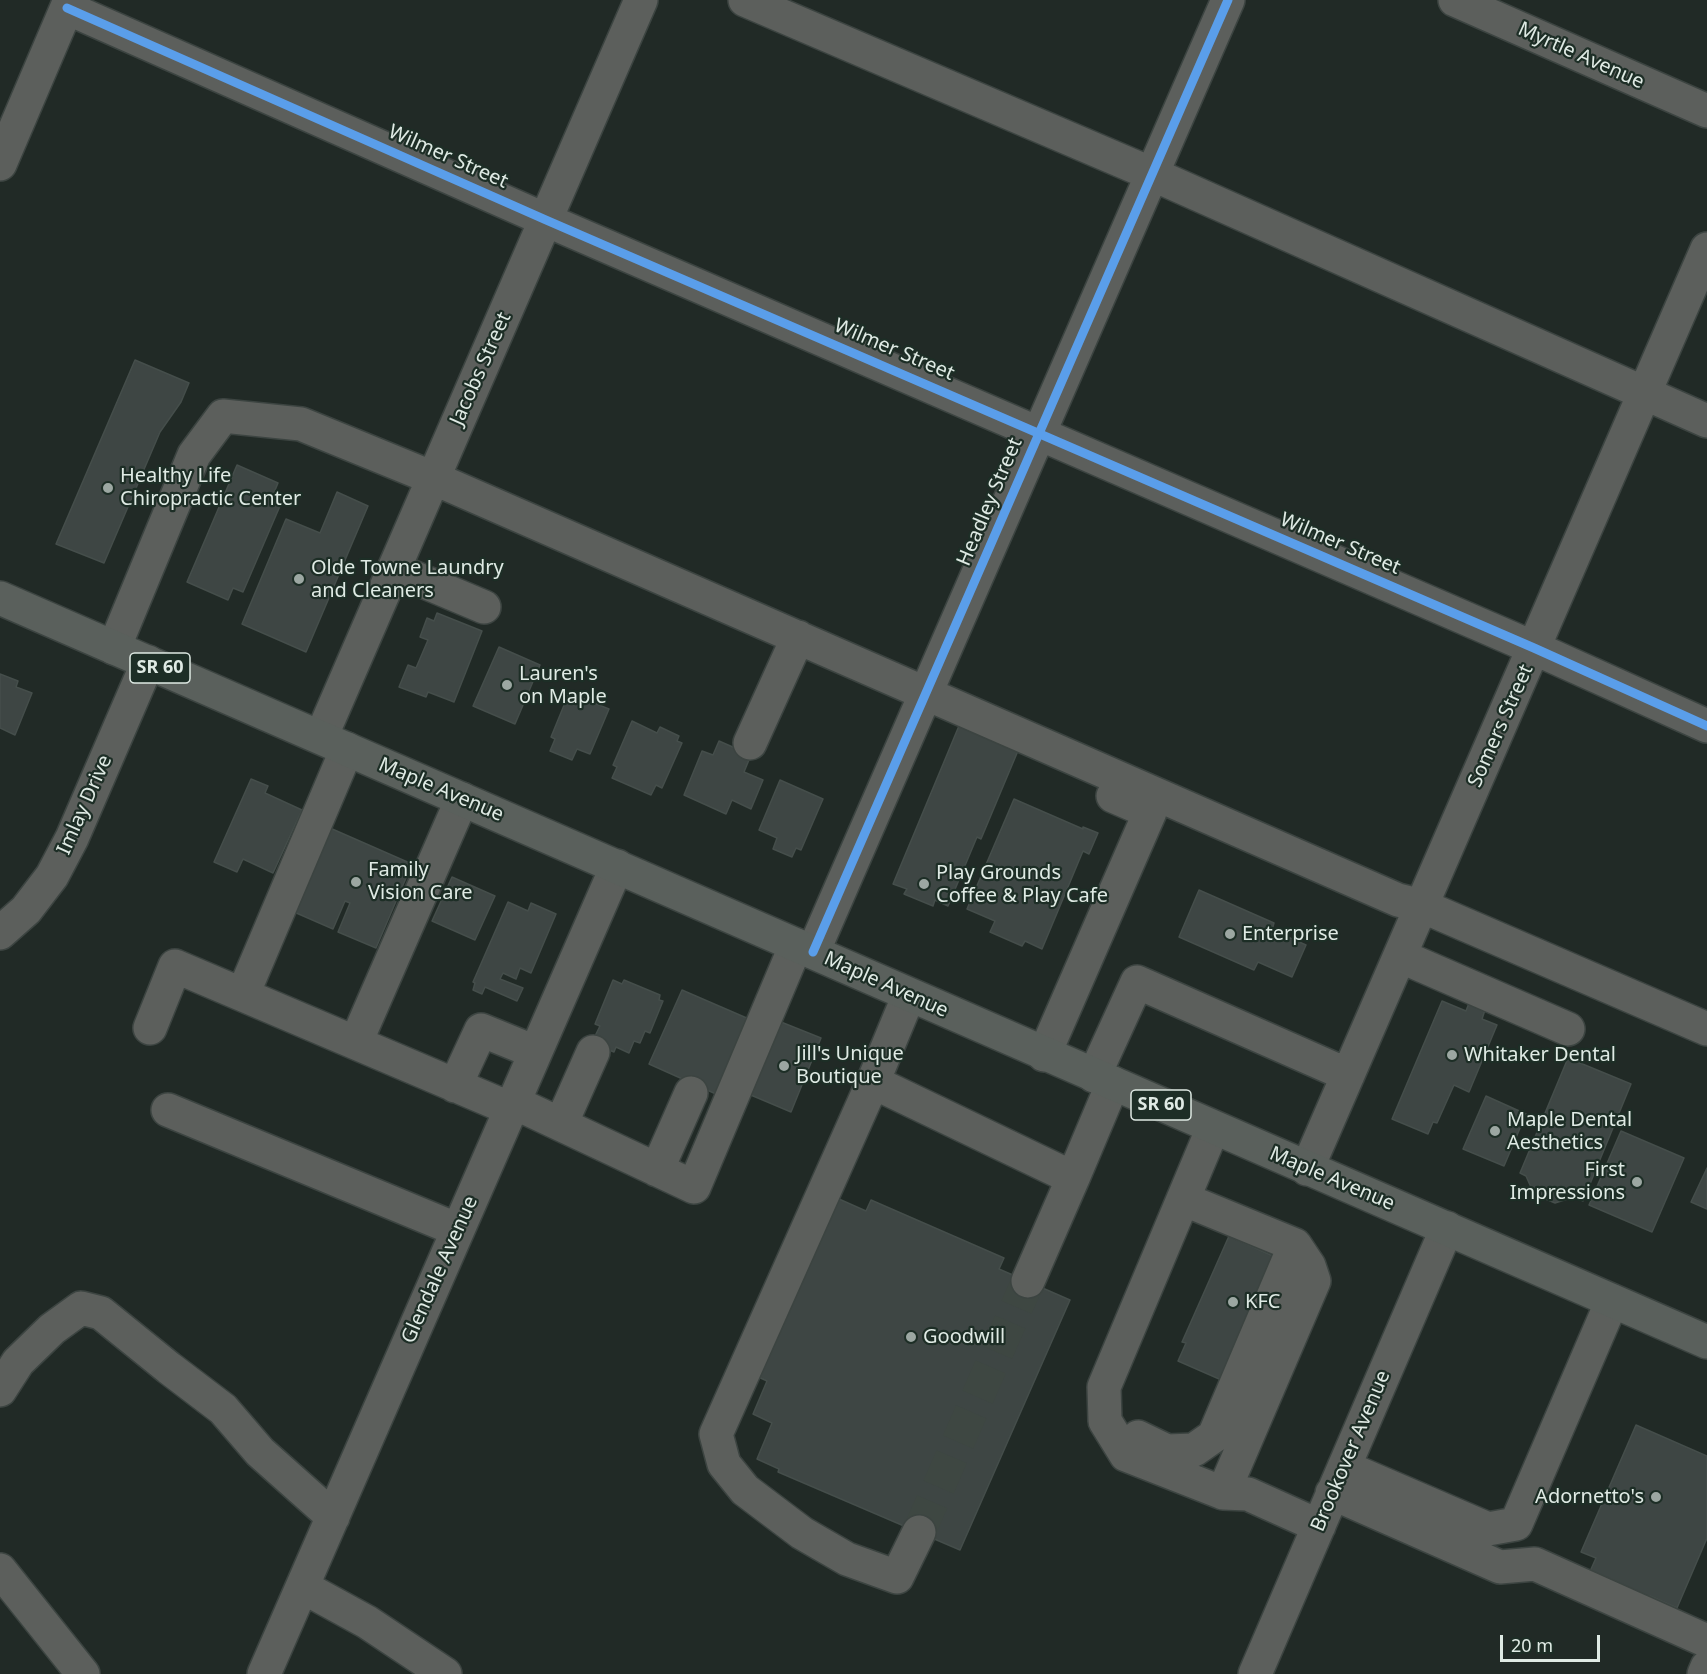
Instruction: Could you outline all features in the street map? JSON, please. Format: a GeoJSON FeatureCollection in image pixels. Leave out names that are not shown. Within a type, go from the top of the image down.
{"type":"FeatureCollection","features":[{"type":"Feature","properties":{"kind":"main road","name":"Maple Avenue"},"geometry":{"type":"LineString","coordinates":[[0,598],[805,948],[1044,1055],[1707,1342]]}},
{"type":"Feature","properties":{"kind":"street","name":"Jacobs Street"},"geometry":{"type":"LineString","coordinates":[[243,994],[394,569],[641,0]]}},
{"type":"Feature","properties":{"kind":"street"},"geometry":{"type":"LineString","coordinates":[[745,0],[1152,174],[1707,421]]}},
{"type":"Feature","properties":{"kind":"street","name":"Headley Street"},"geometry":{"type":"LineString","coordinates":[[657,1170],[694,1187],[927,694],[1228,0]]}},
{"type":"Feature","properties":{"kind":"street","name":"Myrtle Avenue"},"geometry":{"type":"LineString","coordinates":[[1455,0],[1707,111]]}},
{"type":"Feature","properties":{"kind":"street","name":"Wilmer Street"},"geometry":{"type":"LineString","coordinates":[[68,4],[546,220],[1534,648],[1707,726]]}},
{"type":"Feature","properties":{"kind":"street"},"geometry":{"type":"LineString","coordinates":[[0,164],[68,4]]}},
{"type":"Feature","properties":{"kind":"street","name":"Somers Street"},"geometry":{"type":"LineString","coordinates":[[1307,1169],[1707,249]]}},
{"type":"Feature","properties":{"kind":"street"},"geometry":{"type":"LineString","coordinates":[[114,648],[194,455],[224,416],[301,424],[433,478],[1398,900],[1422,906],[1707,1029]]}},
{"type":"Feature","properties":{"kind":"street"},"geometry":{"type":"LineString","coordinates":[[394,569],[484,607]]}},
{"type":"Feature","properties":{"kind":"street"},"geometry":{"type":"LineString","coordinates":[[750,742],[798,637]]}},
{"type":"Feature","properties":{"kind":"street","name":"Imlay Drive"},"geometry":{"type":"LineString","coordinates":[[0,933],[26,910],[52,876],[72,838],[148,663]]}},
{"type":"Feature","properties":{"kind":"street"},"geometry":{"type":"LineString","coordinates":[[1035,763],[1150,812],[1044,1055]]}},
{"type":"Feature","properties":{"kind":"street"},"geometry":{"type":"LineString","coordinates":[[356,1042],[462,799]]}},
{"type":"Feature","properties":{"kind":"street","name":"Glendale Avenue"},"geometry":{"type":"LineString","coordinates":[[264,1674],[617,866]]}},
{"type":"Feature","properties":{"kind":"street"},"geometry":{"type":"LineString","coordinates":[[1400,956],[1568,1029]]}},
{"type":"Feature","properties":{"kind":"street"},"geometry":{"type":"LineString","coordinates":[[150,1028],[175,966],[455,1086],[561,1124],[657,1170],[692,1093]]}},
{"type":"Feature","properties":{"kind":"street"},"geometry":{"type":"LineString","coordinates":[[1028,1281],[1074,1178],[1103,1079],[1137,982],[1348,1075]]}},
{"type":"Feature","properties":{"kind":"street"},"geometry":{"type":"LineString","coordinates":[[909,995],[873,1082],[716,1434],[724,1464],[745,1490],[802,1533],[847,1559],[897,1577],[919,1532]]}},
{"type":"Feature","properties":{"kind":"street"},"geometry":{"type":"LineString","coordinates":[[455,1086],[481,1030],[536,1052]]}},
{"type":"Feature","properties":{"kind":"street"},"geometry":{"type":"LineString","coordinates":[[561,1124],[593,1052]]}},
{"type":"Feature","properties":{"kind":"street"},"geometry":{"type":"LineString","coordinates":[[873,1082],[1074,1178]]}},
{"type":"Feature","properties":{"kind":"street"},"geometry":{"type":"LineString","coordinates":[[168,1110],[458,1230]]}},
{"type":"Feature","properties":{"kind":"street"},"geometry":{"type":"LineString","coordinates":[[1213,1128],[1104,1387],[1105,1421],[1126,1455],[1223,1493],[1248,1494],[1318,1526]]}},
{"type":"Feature","properties":{"kind":"street"},"geometry":{"type":"LineString","coordinates":[[1183,1199],[1295,1245],[1310,1266],[1314,1281],[1223,1493]]}},
{"type":"Feature","properties":{"kind":"street","name":"Brookover Avenue"},"geometry":{"type":"LineString","coordinates":[[1255,1674],[1446,1228]]}},
{"type":"Feature","properties":{"kind":"street"},"geometry":{"type":"LineString","coordinates":[[1104,1387],[1130,1433],[1167,1451],[1194,1450],[1214,1436],[1295,1245]]}},
{"type":"Feature","properties":{"kind":"street"},"geometry":{"type":"LineString","coordinates":[[1338,1480],[1488,1529],[1516,1524],[1612,1301]]}},
{"type":"Feature","properties":{"kind":"street"},"geometry":{"type":"LineString","coordinates":[[0,1390],[18,1362],[52,1329],[81,1308],[101,1313],[224,1409],[260,1452],[333,1517]]}},
{"type":"Feature","properties":{"kind":"street"},"geometry":{"type":"LineString","coordinates":[[1338,1480],[1500,1567],[1535,1564],[1707,1641]]}},
{"type":"Feature","properties":{"kind":"street"},"geometry":{"type":"LineString","coordinates":[[0,1570],[83,1674]]}},
{"type":"Feature","properties":{"kind":"street"},"geometry":{"type":"LineString","coordinates":[[303,1587],[367,1622],[445,1674]]}},
{"type":"Feature","properties":{"kind":"street"},"geometry":{"type":"LineString","coordinates":[[1704,1674],[1707,1668]]}},
{"type":"Feature","properties":{"kind":"building","name":"Healthy Life Chiropractic Center"},"geometry":{"type":"Polygon","coordinates":[[[135,360],[189,383],[181,402],[160,432],[104,563],[56,544],[135,360]]]}},
{"type":"Feature","properties":{"kind":"building"},"geometry":{"type":"Polygon","coordinates":[[[237,465],[278,483],[273,495],[283,499],[243,592],[233,588],[228,600],[187,582],[237,465]]]}},
{"type":"Feature","properties":{"kind":"building","name":"Olde Towne Laundry and Cleaners"},"geometry":{"type":"Polygon","coordinates":[[[337,492],[368,506],[306,652],[242,624],[286,519],[320,533],[337,492]]]}},
{"type":"Feature","properties":{"kind":"building"},"geometry":{"type":"Polygon","coordinates":[[[437,613],[482,631],[454,702],[428,692],[426,697],[399,687],[408,665],[416,668],[428,640],[420,637],[427,618],[434,621],[437,613]]]}},
{"type":"Feature","properties":{"kind":"building","name":"Lauren's on Maple"},"geometry":{"type":"Polygon","coordinates":[[[499,647],[540,665],[515,724],[473,706],[499,647]]]}},
{"type":"Feature","properties":{"kind":"building"},"geometry":{"type":"Polygon","coordinates":[[[0,674],[18,681],[16,687],[32,693],[15,735],[0,728],[0,674]]]}},
{"type":"Feature","properties":{"kind":"building"},"geometry":{"type":"Polygon","coordinates":[[[569,693],[609,709],[590,754],[577,749],[572,760],[550,751],[555,739],[551,737],[569,693]]]}},
{"type":"Feature","properties":{"kind":"building"},"geometry":{"type":"Polygon","coordinates":[[[632,721],[657,733],[660,727],[679,736],[677,741],[682,743],[662,788],[656,785],[651,795],[612,778],[617,767],[613,765],[632,721]]]}},
{"type":"Feature","properties":{"kind":"building"},"geometry":{"type":"Polygon","coordinates":[[[961,721],[1020,746],[981,839],[977,837],[948,906],[935,900],[933,906],[904,894],[907,889],[893,884],[961,721]]]}},
{"type":"Feature","properties":{"kind":"building"},"geometry":{"type":"Polygon","coordinates":[[[719,741],[751,755],[744,772],[763,780],[751,809],[732,800],[726,814],[684,795],[702,751],[713,755],[719,741]]]}},
{"type":"Feature","properties":{"kind":"building"},"geometry":{"type":"Polygon","coordinates":[[[251,779],[268,786],[265,793],[302,810],[273,873],[243,859],[237,872],[214,862],[251,779]]]}},
{"type":"Feature","properties":{"kind":"building"},"geometry":{"type":"Polygon","coordinates":[[[780,780],[823,799],[801,850],[796,848],[792,857],[773,849],[777,838],[759,830],[780,780]]]}},
{"type":"Feature","properties":{"kind":"building"},"geometry":{"type":"Polygon","coordinates":[[[1014,799],[1083,829],[1083,827],[1098,833],[1089,854],[1083,851],[1042,949],[1025,941],[1022,946],[990,932],[995,921],[967,909],[1014,799]]]}},
{"type":"Feature","properties":{"kind":"building","name":"Family Vision Care"},"geometry":{"type":"Polygon","coordinates":[[[330,828],[412,864],[376,948],[338,932],[350,903],[345,901],[333,929],[294,912],[330,828]]]}},
{"type":"Feature","properties":{"kind":"building"},"geometry":{"type":"Polygon","coordinates":[[[452,877],[495,896],[475,940],[432,921],[452,877]]]}},
{"type":"Feature","properties":{"kind":"building","name":"Enterprise"},"geometry":{"type":"Polygon","coordinates":[[[1199,890],[1274,923],[1272,930],[1306,945],[1292,977],[1258,962],[1254,970],[1179,937],[1199,890]]]}},
{"type":"Feature","properties":{"kind":"building"},"geometry":{"type":"Polygon","coordinates":[[[508,902],[528,911],[531,903],[556,914],[531,973],[520,968],[516,979],[503,973],[500,979],[523,988],[517,1001],[485,987],[482,994],[473,990],[475,983],[473,982],[508,902]]]}},
{"type":"Feature","properties":{"kind":"building"},"geometry":{"type":"Polygon","coordinates":[[[613,980],[622,984],[624,980],[660,995],[659,1000],[663,1001],[650,1033],[645,1031],[640,1043],[634,1041],[629,1053],[616,1047],[614,1052],[604,1048],[594,1038],[600,1026],[595,1024],[613,980]]]}},
{"type":"Feature","properties":{"kind":"building"},"geometry":{"type":"Polygon","coordinates":[[[682,990],[749,1019],[716,1094],[649,1064],[682,990]]]}},
{"type":"Feature","properties":{"kind":"building","name":"Whitaker Dental"},"geometry":{"type":"Polygon","coordinates":[[[1442,1001],[1466,1011],[1469,1003],[1485,1010],[1482,1019],[1497,1025],[1469,1092],[1454,1085],[1437,1123],[1433,1122],[1428,1134],[1392,1119],[1442,1001]]]}},
{"type":"Feature","properties":{"kind":"building","name":"Jill's Unique Boutique"},"geometry":{"type":"Polygon","coordinates":[[[776,1020],[821,1038],[791,1112],[746,1093],[776,1020]]]}},
{"type":"Feature","properties":{"kind":"building"},"geometry":{"type":"Polygon","coordinates":[[[1568,1058],[1631,1084],[1583,1201],[1574,1197],[1555,1203],[1534,1194],[1526,1176],[1520,1173],[1568,1058]]]}},
{"type":"Feature","properties":{"kind":"building","name":"Maple Dental Aesthetics"},"geometry":{"type":"Polygon","coordinates":[[[1486,1096],[1526,1114],[1504,1166],[1463,1149],[1486,1096]]]}},
{"type":"Feature","properties":{"kind":"building","name":"First Impressions"},"geometry":{"type":"Polygon","coordinates":[[[1621,1131],[1684,1158],[1652,1232],[1589,1205],[1621,1131]]]}},
{"type":"Feature","properties":{"kind":"building"},"geometry":{"type":"Polygon","coordinates":[[[1707,1168],[1707,1209],[1691,1202],[1707,1168]]]}},
{"type":"Feature","properties":{"kind":"building","name":"Goodwill"},"geometry":{"type":"Polygon","coordinates":[[[830,1195],[866,1211],[871,1200],[1004,1258],[999,1269],[1070,1300],[960,1550],[778,1472],[779,1469],[757,1459],[772,1423],[753,1414],[767,1381],[752,1374],[830,1195]]]}},
{"type":"Feature","properties":{"kind":"building","name":"KFC"},"geometry":{"type":"Polygon","coordinates":[[[1229,1236],[1284,1261],[1226,1382],[1178,1361],[1186,1343],[1182,1342],[1229,1236]]]}},
{"type":"Feature","properties":{"kind":"building","name":"Adornetto's"},"geometry":{"type":"Polygon","coordinates":[[[1636,1425],[1707,1456],[1707,1538],[1677,1608],[1650,1596],[1646,1606],[1623,1596],[1626,1586],[1601,1575],[1597,1583],[1587,1578],[1596,1558],[1581,1552],[1636,1425]]]}},
{"type":"Feature","properties":{"kind":"tunnel"},"geometry":{"type":"LineString","coordinates":[[919,1532],[1028,1281]]}},
{"type":"Feature","properties":{"kind":"cycle path"},"geometry":{"type":"LineString","coordinates":[[813,952],[1228,0]]}},
{"type":"Feature","properties":{"kind":"cycle path"},"geometry":{"type":"LineString","coordinates":[[67,8],[546,220],[1534,648],[1707,726]]}},
{"type":"Feature","properties":{"kind":"place","name":"Healthy Life Chiropractic Center"},"geometry":{"type":"Point","coordinates":[108,488]}},
{"type":"Feature","properties":{"kind":"place","name":"Olde Towne Laundry and Cleaners"},"geometry":{"type":"Point","coordinates":[299,579]}},
{"type":"Feature","properties":{"kind":"place","name":"Lauren's on Maple"},"geometry":{"type":"Point","coordinates":[507,685]}},
{"type":"Feature","properties":{"kind":"place","name":"Family Vision Care"},"geometry":{"type":"Point","coordinates":[356,882]}},
{"type":"Feature","properties":{"kind":"place","name":"Play Grounds Coffee & Play Cafe"},"geometry":{"type":"Point","coordinates":[924,884]}},
{"type":"Feature","properties":{"kind":"place","name":"Enterprise"},"geometry":{"type":"Point","coordinates":[1230,934]}},
{"type":"Feature","properties":{"kind":"place","name":"Whitaker Dental"},"geometry":{"type":"Point","coordinates":[1452,1055]}},
{"type":"Feature","properties":{"kind":"place","name":"Jill's Unique Boutique"},"geometry":{"type":"Point","coordinates":[784,1066]}},
{"type":"Feature","properties":{"kind":"place","name":"Maple Dental Aesthetics"},"geometry":{"type":"Point","coordinates":[1495,1131]}},
{"type":"Feature","properties":{"kind":"place","name":"First Impressions"},"geometry":{"type":"Point","coordinates":[1637,1182]}},
{"type":"Feature","properties":{"kind":"place","name":"KFC"},"geometry":{"type":"Point","coordinates":[1233,1302]}},
{"type":"Feature","properties":{"kind":"place","name":"Goodwill"},"geometry":{"type":"Point","coordinates":[911,1337]}},
{"type":"Feature","properties":{"kind":"place","name":"Adornetto's"},"geometry":{"type":"Point","coordinates":[1656,1497]}}]}
